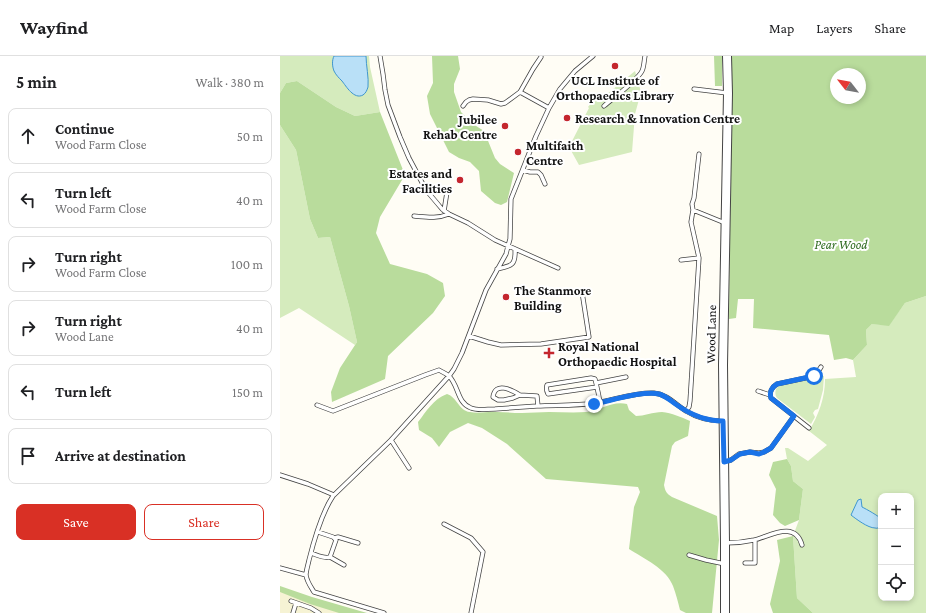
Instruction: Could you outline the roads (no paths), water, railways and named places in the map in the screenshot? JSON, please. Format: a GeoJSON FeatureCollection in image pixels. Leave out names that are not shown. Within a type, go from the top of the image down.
{"type":"FeatureCollection","features":[{"type":"Feature","properties":{"kind":"street","name":"Wood Lane"},"geometry":{"type":"LineString","coordinates":[[725,613],[723,365],[728,93],[727,56]]}},
{"type":"Feature","properties":{"kind":"lane"},"geometry":{"type":"LineString","coordinates":[[380,56],[388,105],[409,158],[426,190],[444,211],[449,214],[515,250],[558,268]]}},
{"type":"Feature","properties":{"kind":"lane"},"geometry":{"type":"LineString","coordinates":[[463,106],[466,102],[473,99],[488,100],[501,104],[509,100],[520,92],[541,56]]}},
{"type":"Feature","properties":{"kind":"lane"},"geometry":{"type":"LineString","coordinates":[[384,613],[314,592],[308,583],[306,575],[311,553],[328,503],[334,495],[391,440],[449,376],[469,336],[486,290],[506,254],[510,239],[511,199],[535,139],[549,108],[560,89],[576,71],[593,56]]}},
{"type":"Feature","properties":{"kind":"lane"},"geometry":{"type":"LineString","coordinates":[[604,106],[639,76],[645,56]]}},
{"type":"Feature","properties":{"kind":"lane"},"geometry":{"type":"LineString","coordinates":[[694,89],[728,93]]}},
{"type":"Feature","properties":{"kind":"lane"},"geometry":{"type":"LineString","coordinates":[[520,92],[549,108]]}},
{"type":"Feature","properties":{"kind":"lane"},"geometry":{"type":"LineString","coordinates":[[686,411],[690,401],[699,258],[691,222],[699,154]]}},
{"type":"Feature","properties":{"kind":"lane"},"geometry":{"type":"LineString","coordinates":[[523,170],[538,172],[545,184]]}},
{"type":"Feature","properties":{"kind":"lane"},"geometry":{"type":"LineString","coordinates":[[444,211],[447,192]]}},
{"type":"Feature","properties":{"kind":"lane"},"geometry":{"type":"LineString","coordinates":[[693,210],[725,223]]}},
{"type":"Feature","properties":{"kind":"lane"},"geometry":{"type":"LineString","coordinates":[[414,216],[434,218],[449,214]]}},
{"type":"Feature","properties":{"kind":"lane"},"geometry":{"type":"LineString","coordinates":[[497,269],[504,268],[513,263],[515,260],[515,250]]}},
{"type":"Feature","properties":{"kind":"lane"},"geometry":{"type":"LineString","coordinates":[[682,260],[699,258]]}},
{"type":"Feature","properties":{"kind":"lane"},"geometry":{"type":"LineString","coordinates":[[469,336],[501,345],[541,344],[589,337],[582,292]]}},
{"type":"Feature","properties":{"kind":"lane"},"geometry":{"type":"LineString","coordinates":[[770,395],[771,389],[774,385],[814,376],[821,367]]}},
{"type":"Feature","properties":{"kind":"lane"},"geometry":{"type":"LineString","coordinates":[[317,405],[333,411],[439,370],[449,376],[452,380],[462,402],[466,406],[473,409],[482,410],[577,405],[644,394],[657,394],[670,399],[686,411],[698,417],[706,420],[723,421]]}},
{"type":"Feature","properties":{"kind":"lane"},"geometry":{"type":"LineString","coordinates":[[600,402],[596,383],[591,378],[547,385],[548,394],[552,394],[596,383],[626,377]]}},
{"type":"Feature","properties":{"kind":"lane"},"geometry":{"type":"LineString","coordinates":[[520,395],[510,389],[502,388],[495,390],[493,397],[498,400],[504,400],[520,395],[537,396],[538,406]]}},
{"type":"Feature","properties":{"kind":"lane"},"geometry":{"type":"LineString","coordinates":[[758,391],[770,395],[771,398],[809,428]]}},
{"type":"Feature","properties":{"kind":"lane"},"geometry":{"type":"LineString","coordinates":[[724,462],[731,460],[740,454],[750,452],[759,454],[771,448],[794,416]]}},
{"type":"Feature","properties":{"kind":"lane"},"geometry":{"type":"LineString","coordinates":[[391,440],[409,468]]}},
{"type":"Feature","properties":{"kind":"lane"},"geometry":{"type":"LineString","coordinates":[[280,475],[308,484],[334,495]]}},
{"type":"Feature","properties":{"kind":"lane"},"geometry":{"type":"LineString","coordinates":[[444,524],[471,538],[483,552],[471,613]]}},
{"type":"Feature","properties":{"kind":"lane"},"geometry":{"type":"LineString","coordinates":[[725,543],[740,543],[755,540],[770,534],[790,531],[797,535],[802,545]]}},
{"type":"Feature","properties":{"kind":"lane"},"geometry":{"type":"LineString","coordinates":[[318,532],[334,538],[338,537],[358,543]]}},
{"type":"Feature","properties":{"kind":"lane"},"geometry":{"type":"LineString","coordinates":[[330,557],[336,540],[334,538]]}},
{"type":"Feature","properties":{"kind":"lane"},"geometry":{"type":"LineString","coordinates":[[745,563],[755,563],[755,540]]}},
{"type":"Feature","properties":{"kind":"lane"},"geometry":{"type":"LineString","coordinates":[[311,553],[322,557],[330,557],[344,564]]}},
{"type":"Feature","properties":{"kind":"lane"},"geometry":{"type":"LineString","coordinates":[[689,555],[725,564]]}},
{"type":"Feature","properties":{"kind":"lane"},"geometry":{"type":"LineString","coordinates":[[280,568],[306,575]]}},
{"type":"Feature","properties":{"kind":"lane"},"geometry":{"type":"LineString","coordinates":[[291,601],[312,608],[319,613]]}},
{"type":"Feature","properties":{"kind":"lane"},"geometry":{"type":"LineString","coordinates":[[293,613],[296,603]]}},
{"type":"Feature","properties":{"kind":"water"},"geometry":{"type":"Polygon","coordinates":[[[334,56],[366,56],[368,87],[363,95],[356,96],[353,94],[334,71],[334,56]]]}},
{"type":"Feature","properties":{"kind":"water"},"geometry":{"type":"Polygon","coordinates":[[[861,499],[862,507],[878,516],[878,528],[869,527],[851,515],[858,500],[861,499]]]}},
{"type":"Feature","properties":{"kind":"place","name":"UCL Institute of Orthopaedics Library"},"geometry":{"type":"Point","coordinates":[615,66]}},
{"type":"Feature","properties":{"kind":"place","name":"Research & Innovation Centre"},"geometry":{"type":"Point","coordinates":[567,118]}},
{"type":"Feature","properties":{"kind":"place","name":"Jubilee Rehab Centre"},"geometry":{"type":"Point","coordinates":[505,126]}},
{"type":"Feature","properties":{"kind":"place","name":"Multifaith Centre"},"geometry":{"type":"Point","coordinates":[518,152]}},
{"type":"Feature","properties":{"kind":"place","name":"Estates and Facilities"},"geometry":{"type":"Point","coordinates":[460,180]}},
{"type":"Feature","properties":{"kind":"place","name":"The Stanmore Building"},"geometry":{"type":"Point","coordinates":[506,297]}},
{"type":"Feature","properties":{"kind":"place","name":"Royal National Orthopaedic Hospital"},"geometry":{"type":"Point","coordinates":[549,353]}},
{"type":"Feature","properties":{"kind":"park label","name":"Pear Wood"},"geometry":{"type":"Point","coordinates":[841,244]}}]}
